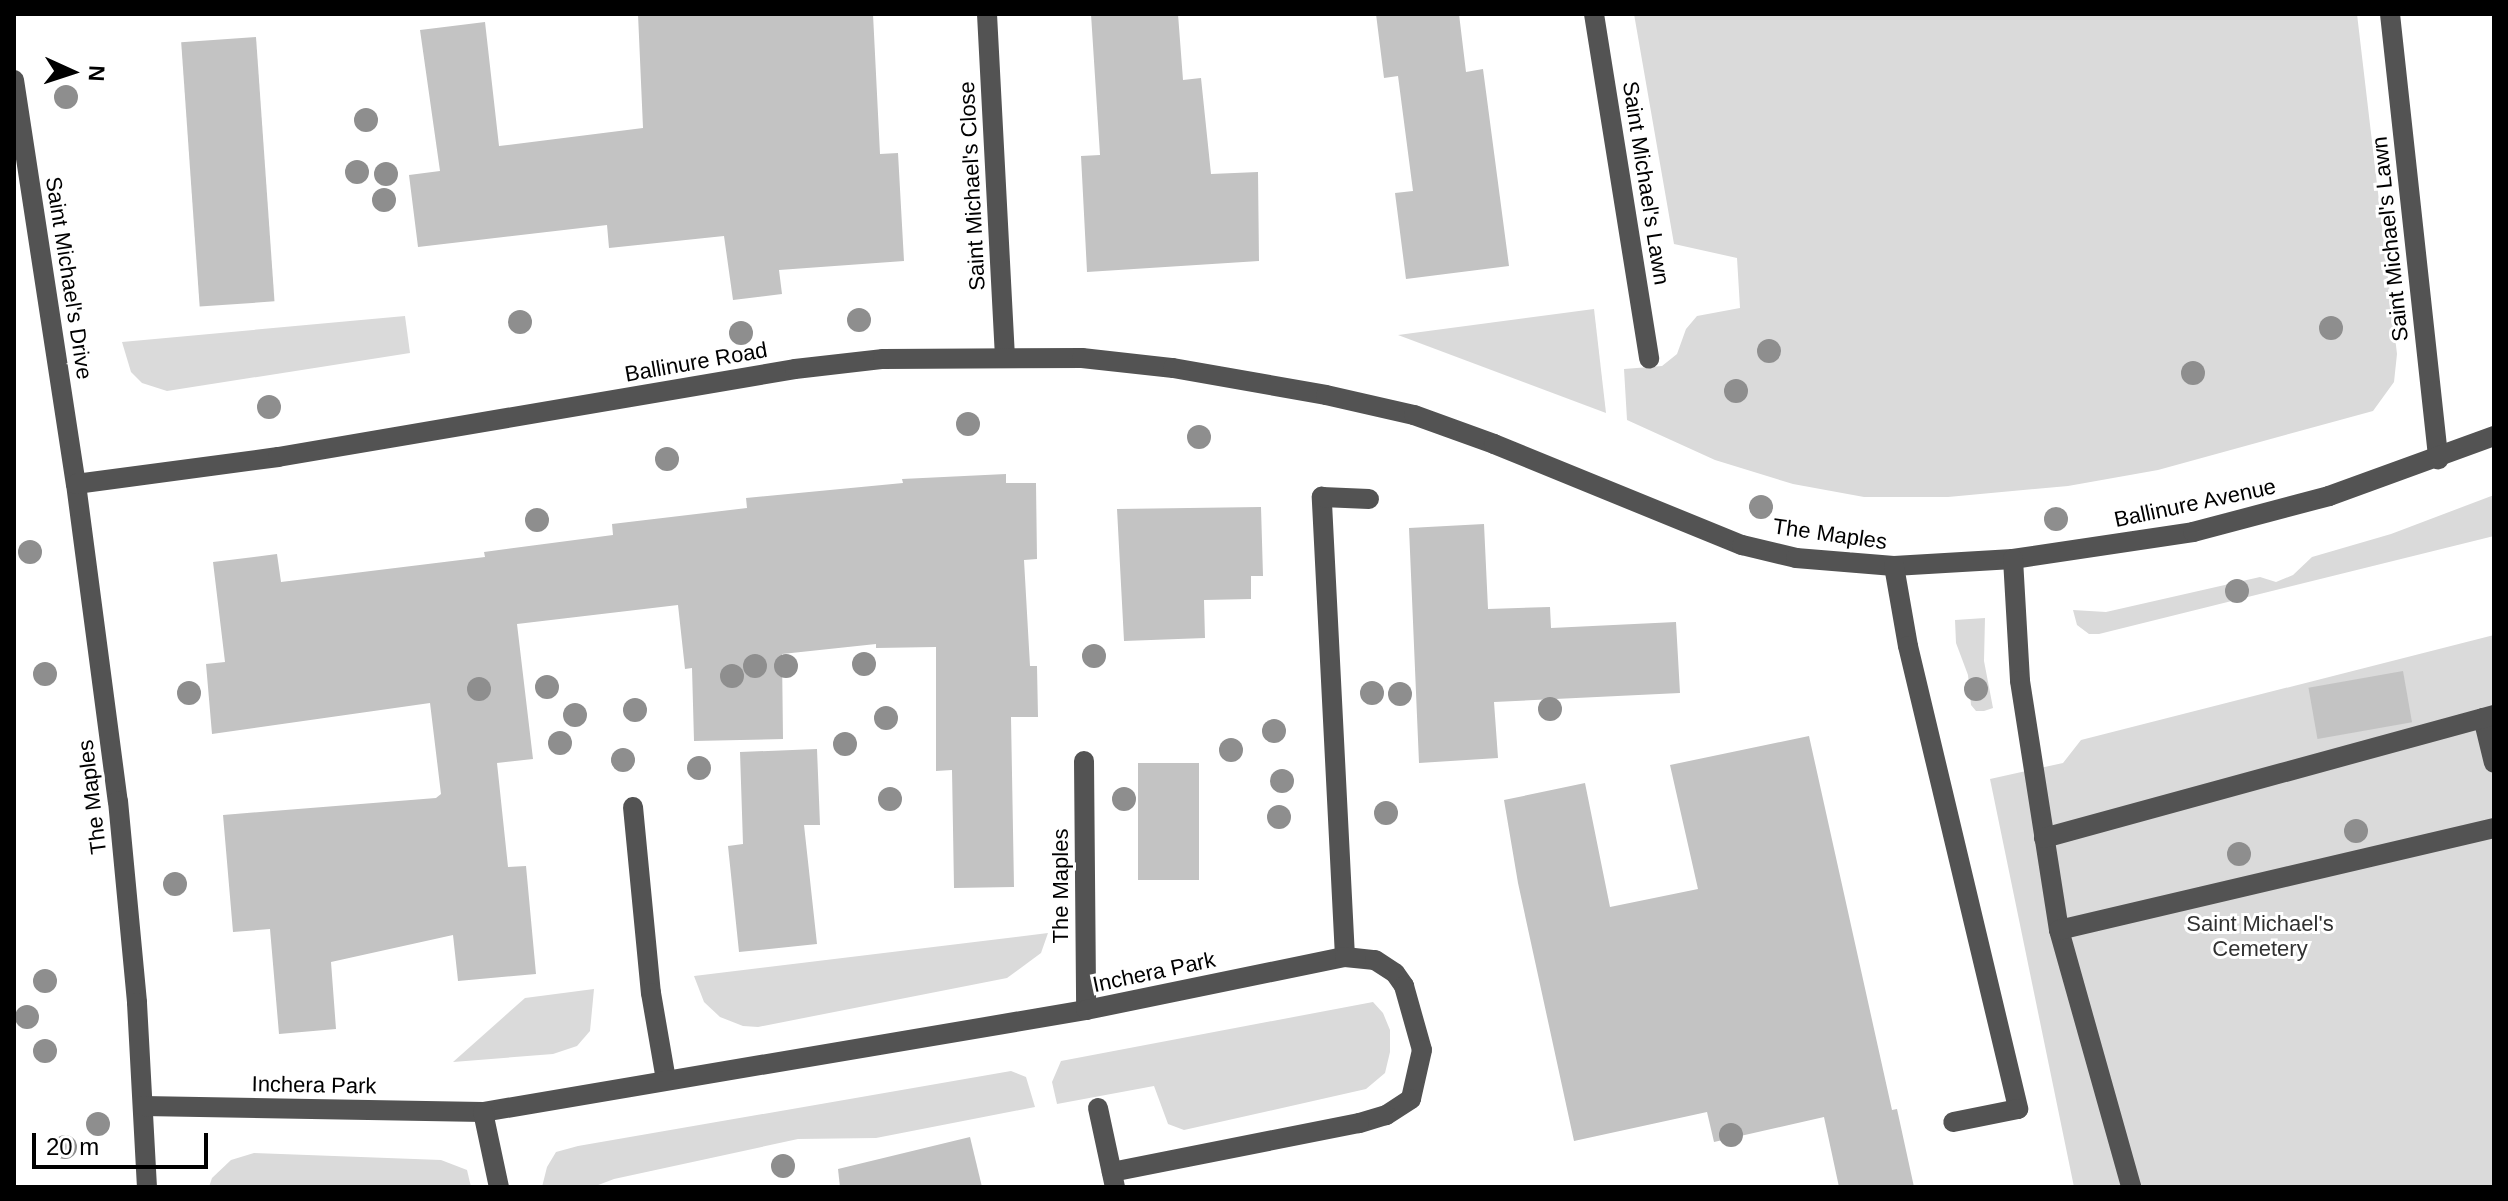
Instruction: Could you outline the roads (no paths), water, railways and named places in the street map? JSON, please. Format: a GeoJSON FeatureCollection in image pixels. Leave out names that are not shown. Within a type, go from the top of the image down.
{"type":"FeatureCollection","features":[{"type":"Feature","properties":{"kind":"street","name":"Saint Michael's Close"},"geometry":{"type":"LineString","coordinates":[[987,14],[1005,356]]}},
{"type":"Feature","properties":{"kind":"street","name":"Saint Michael's Lawn"},"geometry":{"type":"LineString","coordinates":[[1594,14],[1649,359]]}},
{"type":"Feature","properties":{"kind":"street","name":"Saint Michael's Lawn"},"geometry":{"type":"LineString","coordinates":[[2390,14],[2438,459]]}},
{"type":"Feature","properties":{"kind":"street","name":"Saint Michael's Drive"},"geometry":{"type":"LineString","coordinates":[[14,80],[76,484]]}},
{"type":"Feature","properties":{"kind":"street","name":"Ballinure Road"},"geometry":{"type":"LineString","coordinates":[[76,484],[278,457],[795,369],[883,359],[1005,356],[1157,365],[1326,395]]}},
{"type":"Feature","properties":{"kind":"street","name":"The Maples"},"geometry":{"type":"LineString","coordinates":[[1326,395],[1414,415],[1494,444],[1742,545],[1796,558],[1894,566],[1908,646],[2018,1109],[1953,1122]]}},
{"type":"Feature","properties":{"kind":"street","name":"Ballinure Avenue"},"geometry":{"type":"LineString","coordinates":[[1894,566],[2013,559],[2207,529],[2329,496],[2438,459],[2494,436]]}},
{"type":"Feature","properties":{"kind":"street","name":"The Maples"},"geometry":{"type":"LineString","coordinates":[[76,484],[121,830],[147,1187]]}},
{"type":"Feature","properties":{"kind":"street"},"geometry":{"type":"LineString","coordinates":[[1345,957],[1322,497],[1369,499]]}},
{"type":"Feature","properties":{"kind":"street"},"geometry":{"type":"LineString","coordinates":[[2013,559],[2020,681],[2059,930],[2131,1187]]}},
{"type":"Feature","properties":{"kind":"street"},"geometry":{"type":"LineString","coordinates":[[2044,838],[2488,717],[2494,763]]}},
{"type":"Feature","properties":{"kind":"street","name":"The Maples"},"geometry":{"type":"LineString","coordinates":[[1084,761],[1086,1010]]}},
{"type":"Feature","properties":{"kind":"street"},"geometry":{"type":"LineString","coordinates":[[633,807],[651,993],[666,1080]]}},
{"type":"Feature","properties":{"kind":"street"},"geometry":{"type":"LineString","coordinates":[[2059,930],[2494,828]]}},
{"type":"Feature","properties":{"kind":"street","name":"Inchera Park"},"geometry":{"type":"LineString","coordinates":[[143,1106],[483,1112],[1086,1010],[1345,957],[1375,960],[1395,973],[1404,986],[1422,1050],[1418,1080],[1411,1099],[1386,1115],[1359,1123],[1113,1180]]}},
{"type":"Feature","properties":{"kind":"street"},"geometry":{"type":"LineString","coordinates":[[1098,1108],[1113,1180]]}},
{"type":"Feature","properties":{"kind":"street"},"geometry":{"type":"LineString","coordinates":[[483,1112],[499,1187]]}},
{"type":"Feature","properties":{"kind":"park label","name":"Saint Michael's Cemetery"},"geometry":{"type":"Point","coordinates":[2260,936]}}]}
